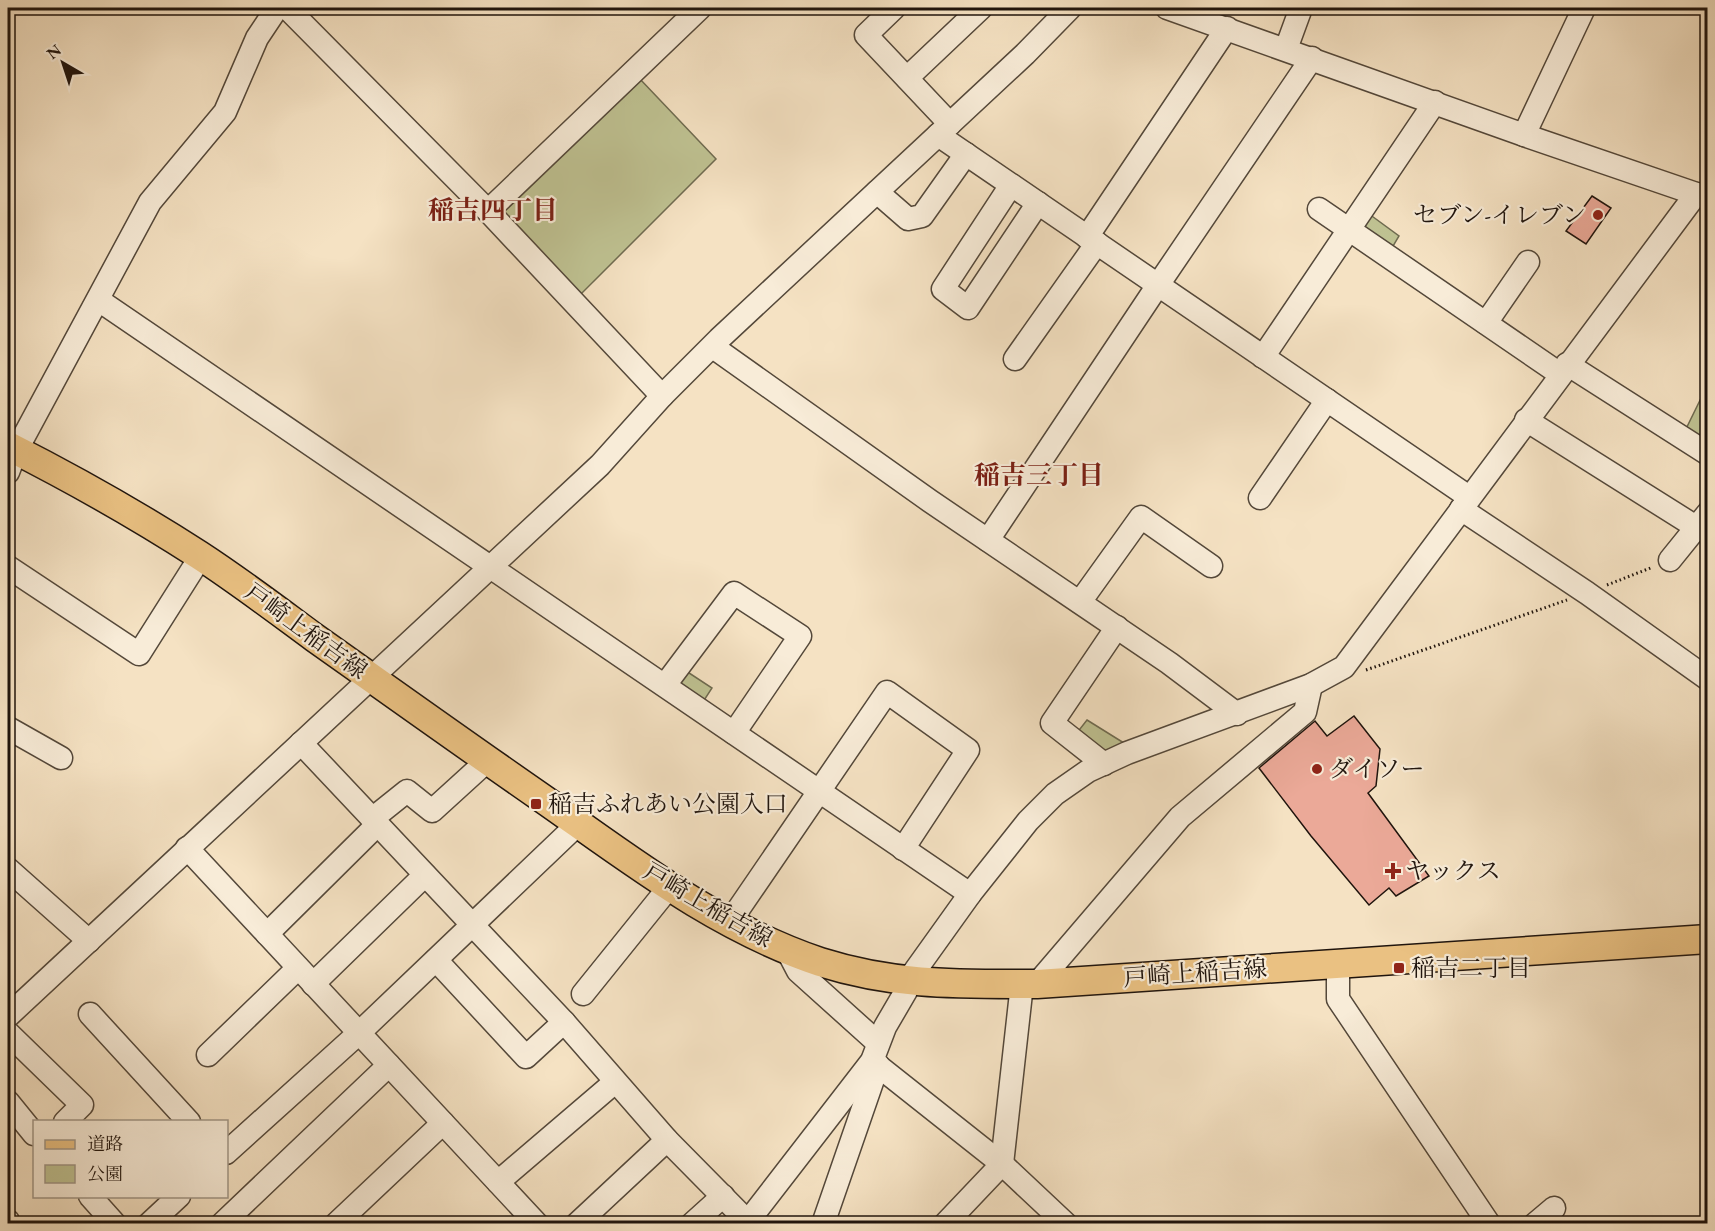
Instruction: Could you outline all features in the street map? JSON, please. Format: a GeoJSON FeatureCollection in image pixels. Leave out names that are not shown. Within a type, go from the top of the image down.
{"type":"FeatureCollection","features":[{"type":"Feature","properties":{"kind":"main road","name":"戸崎上稲吉線"},"geometry":{"type":"LineString","coordinates":[[10,456],[91,490],[201,556],[579,824],[729,923],[787,950],[857,972],[907,982],[946,985],[1030,984],[1707,939]]}},
{"type":"Feature","properties":{"kind":"street"},"geometry":{"type":"LineString","coordinates":[[10,456],[150,202],[225,112],[257,38],[277,8]]}},
{"type":"Feature","properties":{"kind":"street"},"geometry":{"type":"LineString","coordinates":[[287,8],[488,211],[662,396]]}},
{"type":"Feature","properties":{"kind":"street"},"geometry":{"type":"LineString","coordinates":[[488,211],[700,8]]}},
{"type":"Feature","properties":{"kind":"street"},"geometry":{"type":"LineString","coordinates":[[894,8],[866,35],[907,78],[944,130],[966,154],[1327,400],[1707,680]]}},
{"type":"Feature","properties":{"kind":"street"},"geometry":{"type":"LineString","coordinates":[[907,78],[981,8]]}},
{"type":"Feature","properties":{"kind":"street"},"geometry":{"type":"LineString","coordinates":[[8,1016],[600,465],[662,396],[1025,54],[1070,8]]}},
{"type":"Feature","properties":{"kind":"street"},"geometry":{"type":"LineString","coordinates":[[823,1224],[885,1027],[906,991],[907,982],[970,894],[1028,821],[1055,794],[1088,771],[1127,753],[1311,685],[1344,667],[1564,369],[1702,196],[1167,8]]}},
{"type":"Feature","properties":{"kind":"street"},"geometry":{"type":"LineString","coordinates":[[1286,49],[1301,8]]}},
{"type":"Feature","properties":{"kind":"street"},"geometry":{"type":"LineString","coordinates":[[1524,135],[1584,8]]}},
{"type":"Feature","properties":{"kind":"street"},"geometry":{"type":"LineString","coordinates":[[1015,359],[1227,28]]}},
{"type":"Feature","properties":{"kind":"street"},"geometry":{"type":"LineString","coordinates":[[988,540],[1312,58]]}},
{"type":"Feature","properties":{"kind":"street"},"geometry":{"type":"LineString","coordinates":[[1263,357],[1435,102]]}},
{"type":"Feature","properties":{"kind":"street"},"geometry":{"type":"LineString","coordinates":[[877,192],[908,219],[922,216],[966,154]]}},
{"type":"Feature","properties":{"kind":"street"},"geometry":{"type":"LineString","coordinates":[[1011,185],[944,290],[969,308],[1038,203]]}},
{"type":"Feature","properties":{"kind":"street"},"geometry":{"type":"LineString","coordinates":[[1319,209],[1486,323],[1707,454]]}},
{"type":"Feature","properties":{"kind":"street"},"geometry":{"type":"LineString","coordinates":[[1486,323],[1528,262]]}},
{"type":"Feature","properties":{"kind":"street"},"geometry":{"type":"LineString","coordinates":[[94,307],[100,301],[970,894]]}},
{"type":"Feature","properties":{"kind":"street"},"geometry":{"type":"LineString","coordinates":[[713,347],[988,540],[1117,627],[1218,698],[1237,714]]}},
{"type":"Feature","properties":{"kind":"street"},"geometry":{"type":"LineString","coordinates":[[1260,498],[1327,400]]}},
{"type":"Feature","properties":{"kind":"street"},"geometry":{"type":"LineString","coordinates":[[1526,420],[1702,520],[1670,560]]}},
{"type":"Feature","properties":{"kind":"street"},"geometry":{"type":"LineString","coordinates":[[1080,602],[1141,517],[1211,566]]}},
{"type":"Feature","properties":{"kind":"street"},"geometry":{"type":"LineString","coordinates":[[8,567],[139,654],[201,556]]}},
{"type":"Feature","properties":{"kind":"street"},"geometry":{"type":"LineString","coordinates":[[665,685],[734,592],[800,636],[734,733]]}},
{"type":"Feature","properties":{"kind":"street"},"geometry":{"type":"LineString","coordinates":[[1104,764],[1052,723],[1117,627]]}},
{"type":"Feature","properties":{"kind":"street"},"geometry":{"type":"LineString","coordinates":[[945,1224],[1002,1164],[1030,984],[1180,817],[1305,712],[1311,685]]}},
{"type":"Feature","properties":{"kind":"street"},"geometry":{"type":"LineString","coordinates":[[729,923],[887,692],[968,750],[903,849]]}},
{"type":"Feature","properties":{"kind":"street"},"geometry":{"type":"LineString","coordinates":[[8,728],[61,758]]}},
{"type":"Feature","properties":{"kind":"street"},"geometry":{"type":"LineString","coordinates":[[301,743],[564,1022],[667,1140],[747,1223],[876,1057]]}},
{"type":"Feature","properties":{"kind":"street"},"geometry":{"type":"LineString","coordinates":[[267,934],[407,791],[432,811],[488,760]]}},
{"type":"Feature","properties":{"kind":"street"},"geometry":{"type":"LineString","coordinates":[[228,1151],[359,1033],[579,824]]}},
{"type":"Feature","properties":{"kind":"street"},"geometry":{"type":"LineString","coordinates":[[187,848],[537,1224]]}},
{"type":"Feature","properties":{"kind":"street"},"geometry":{"type":"LineString","coordinates":[[8,868],[89,941]]}},
{"type":"Feature","properties":{"kind":"street"},"geometry":{"type":"LineString","coordinates":[[208,1055],[425,875]]}},
{"type":"Feature","properties":{"kind":"street"},"geometry":{"type":"LineString","coordinates":[[583,994],[670,886]]}},
{"type":"Feature","properties":{"kind":"street"},"geometry":{"type":"LineString","coordinates":[[787,950],[798,971],[876,1057],[1002,1164],[1066,1224]]}},
{"type":"Feature","properties":{"kind":"street"},"geometry":{"type":"LineString","coordinates":[[436,960],[526,1057],[564,1022]]}},
{"type":"Feature","properties":{"kind":"street"},"geometry":{"type":"LineString","coordinates":[[1338,964],[1338,999],[1489,1224]]}},
{"type":"Feature","properties":{"kind":"street"},"geometry":{"type":"LineString","coordinates":[[90,1014],[187,1120]]}},
{"type":"Feature","properties":{"kind":"street"},"geometry":{"type":"LineString","coordinates":[[8,1033],[82,1105],[67,1120]]}},
{"type":"Feature","properties":{"kind":"street"},"geometry":{"type":"LineString","coordinates":[[222,1224],[388,1065]]}},
{"type":"Feature","properties":{"kind":"street"},"geometry":{"type":"LineString","coordinates":[[498,1182],[615,1082]]}},
{"type":"Feature","properties":{"kind":"street"},"geometry":{"type":"LineString","coordinates":[[8,1102],[33,1133]]}},
{"type":"Feature","properties":{"kind":"street"},"geometry":{"type":"LineString","coordinates":[[336,1224],[443,1123]]}},
{"type":"Feature","properties":{"kind":"street"},"geometry":{"type":"LineString","coordinates":[[577,1224],[667,1140]]}},
{"type":"Feature","properties":{"kind":"street"},"geometry":{"type":"LineString","coordinates":[[692,1224],[723,1196]]}},
{"type":"Feature","properties":{"kind":"street"},"geometry":{"type":"LineString","coordinates":[[91,1198],[116,1224]]}},
{"type":"Feature","properties":{"kind":"street"},"geometry":{"type":"LineString","coordinates":[[149,1224],[178,1198]]}},
{"type":"Feature","properties":{"kind":"street"},"geometry":{"type":"LineString","coordinates":[[1534,1224],[1554,1208]]}},
{"type":"Feature","properties":{"kind":"path"},"geometry":{"type":"LineString","coordinates":[[1344,667],[1364,670],[1587,593],[1670,560]]}},
{"type":"Feature","properties":{"kind":"green space"},"geometry":{"type":"Polygon","coordinates":[[[639,78],[716,159],[576,299],[496,211],[639,78]]]}},
{"type":"Feature","properties":{"kind":"green space"},"geometry":{"type":"Polygon","coordinates":[[[1365,211],[1399,236],[1389,253],[1353,228],[1365,211]]]}},
{"type":"Feature","properties":{"kind":"green space"},"geometry":{"type":"Polygon","coordinates":[[[1707,386],[1707,454],[1682,437],[1707,386]]]}},
{"type":"Feature","properties":{"kind":"green space"},"geometry":{"type":"Polygon","coordinates":[[[683,669],[712,688],[701,705],[673,686],[683,669]]]}},
{"type":"Feature","properties":{"kind":"green space"},"geometry":{"type":"Polygon","coordinates":[[[1087,720],[1132,748],[1113,757],[1076,734],[1087,720]]]}},
{"type":"Feature","properties":{"kind":"building"},"geometry":{"type":"Polygon","coordinates":[[[1592,196],[1611,208],[1586,244],[1566,231],[1592,196]]]}},
{"type":"Feature","properties":{"kind":"building"},"geometry":{"type":"Polygon","coordinates":[[[1354,716],[1380,749],[1376,786],[1368,793],[1429,876],[1396,896],[1389,888],[1369,905],[1311,836],[1259,768],[1315,721],[1327,736],[1354,716]]]}},
{"type":"Feature","properties":{"kind":"place","name":"セブン-イレブン"},"geometry":{"type":"Point","coordinates":[1598,215]}},
{"type":"Feature","properties":{"kind":"place","name":"ダイソー"},"geometry":{"type":"Point","coordinates":[1317,769]}},
{"type":"Feature","properties":{"kind":"place","name":"稲吉ふれあい公園入口"},"geometry":{"type":"Point","coordinates":[536,804]}},
{"type":"Feature","properties":{"kind":"place","name":"ヤックス"},"geometry":{"type":"Point","coordinates":[1393,871]}},
{"type":"Feature","properties":{"kind":"place","name":"稲吉二丁目"},"geometry":{"type":"Point","coordinates":[1399,968]}},
{"type":"Feature","properties":{"kind":"district","name":"稲吉四丁目"},"geometry":{"type":"Point","coordinates":[493,210]}},
{"type":"Feature","properties":{"kind":"district","name":"稲吉三丁目"},"geometry":{"type":"Point","coordinates":[1039,475]}}]}
